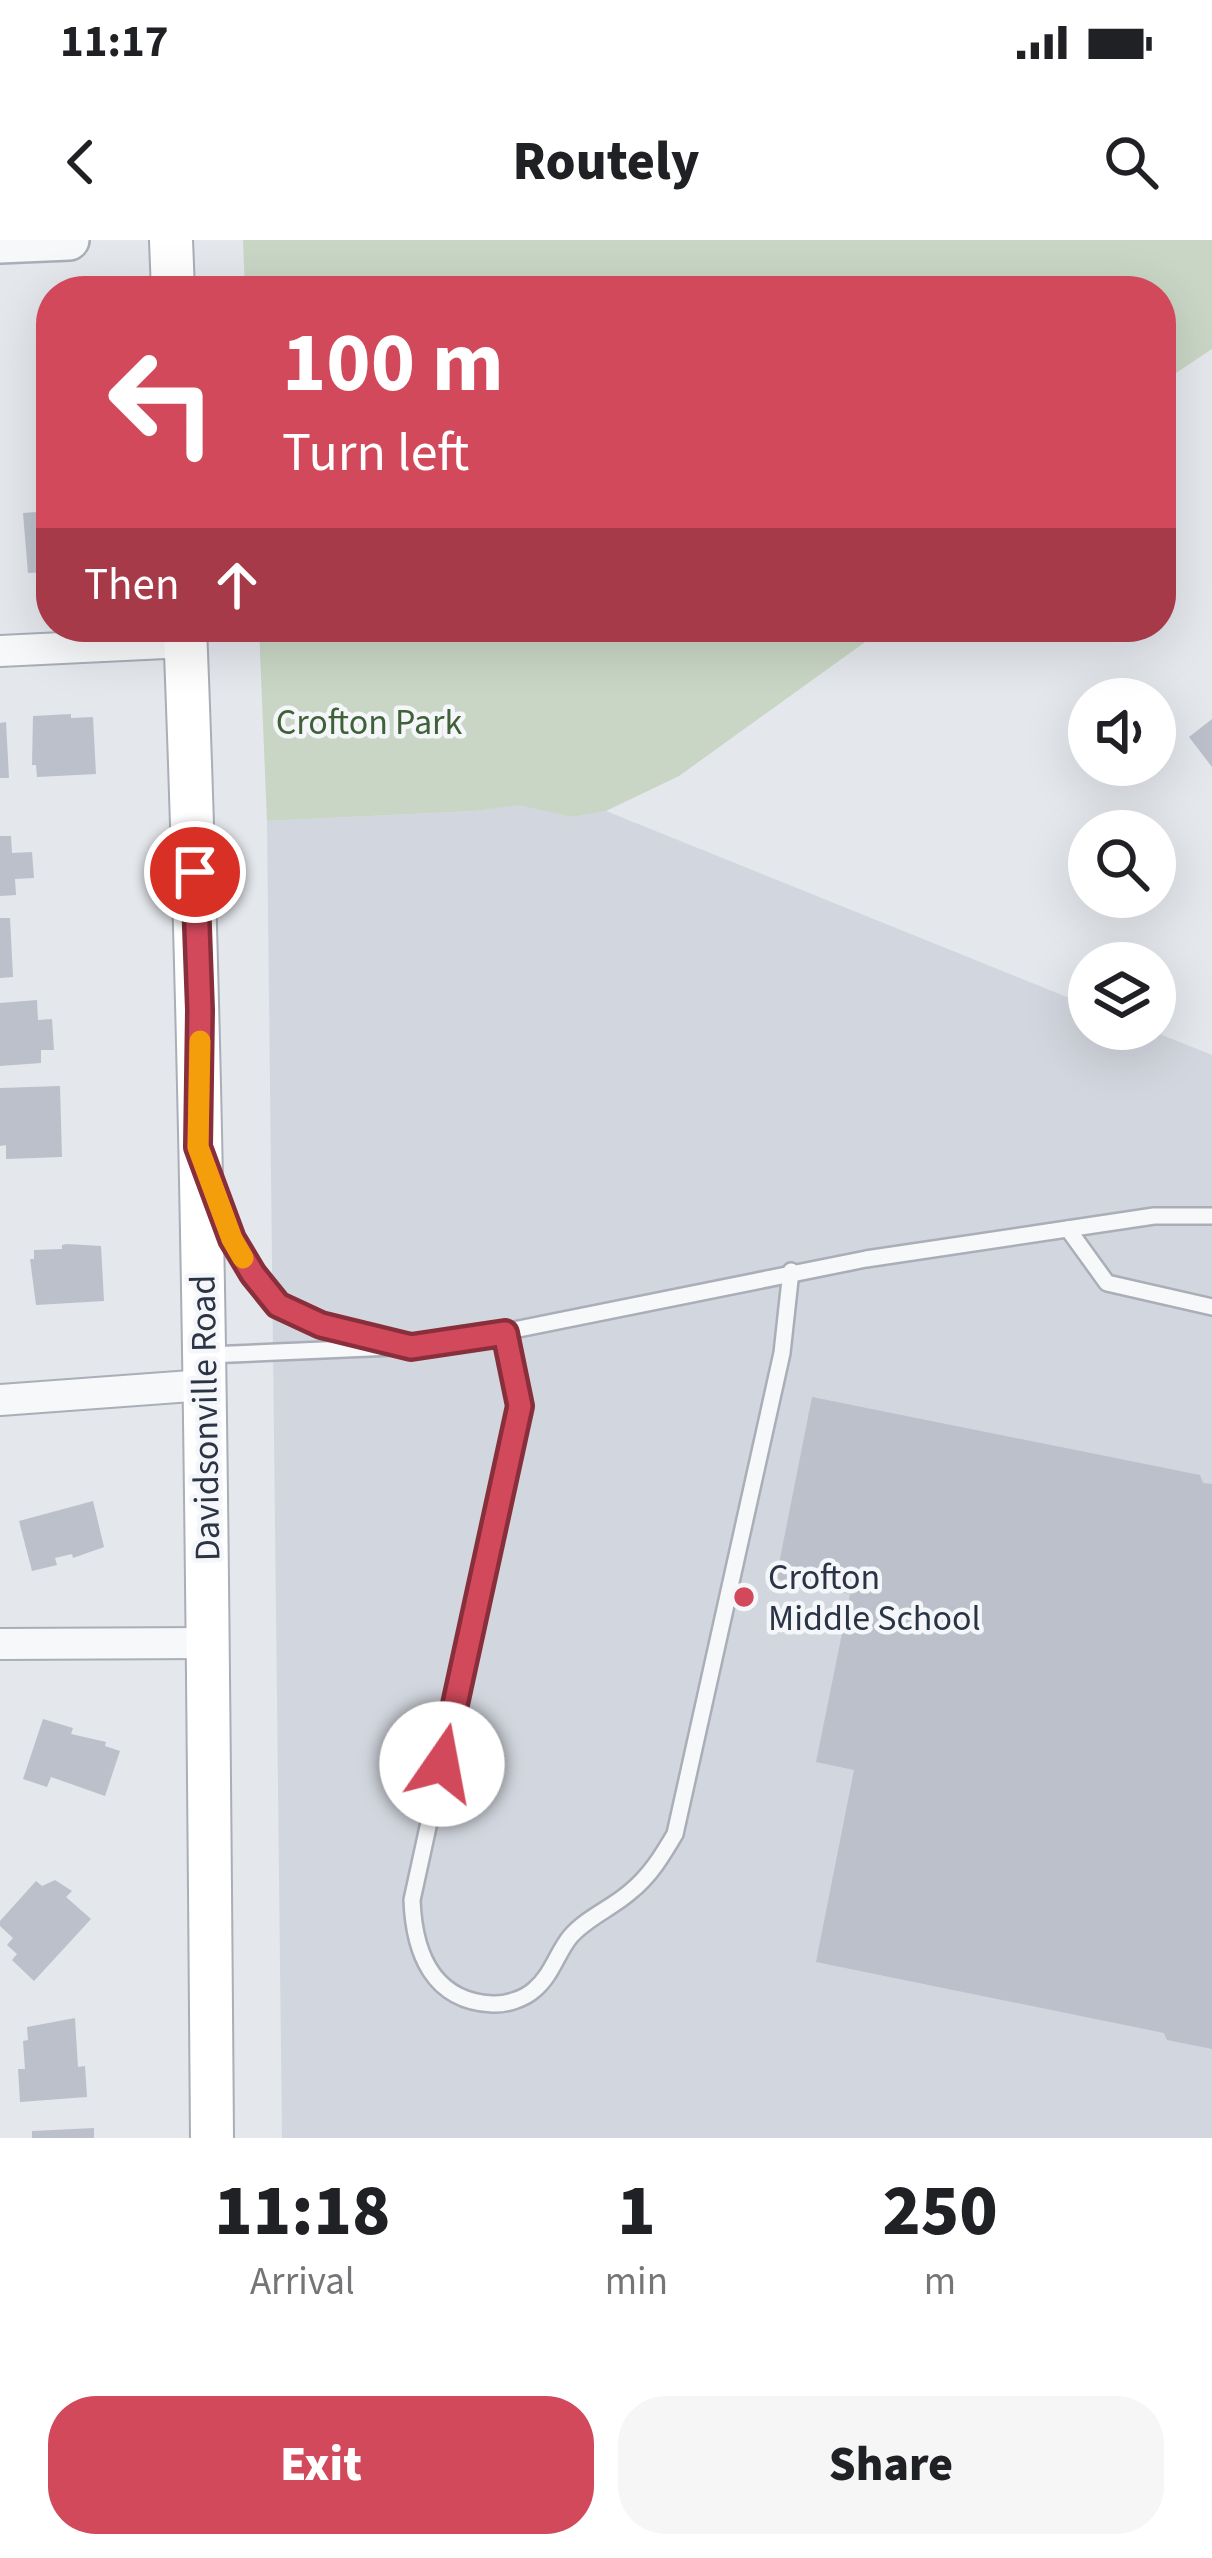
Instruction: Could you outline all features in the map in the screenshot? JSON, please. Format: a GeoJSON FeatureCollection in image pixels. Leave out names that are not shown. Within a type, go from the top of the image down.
{"type":"FeatureCollection","features":[{"type":"Feature","properties":{"kind":"main road"},"geometry":{"type":"LineString","coordinates":[[171,240],[172,276]]}},
{"type":"Feature","properties":{"kind":"main road","name":"Davidsonville Road"},"geometry":{"type":"LineString","coordinates":[[186,642],[200,1010],[212,2138]]}},
{"type":"Feature","properties":{"kind":"street"},"geometry":{"type":"LineString","coordinates":[[0,243],[69,240]]}},
{"type":"Feature","properties":{"kind":"street"},"geometry":{"type":"LineString","coordinates":[[0,651],[105,642]]}},
{"type":"Feature","properties":{"kind":"street"},"geometry":{"type":"LineString","coordinates":[[0,1400],[205,1370]]}},
{"type":"Feature","properties":{"kind":"street"},"geometry":{"type":"LineString","coordinates":[[0,1644],[208,1643]]}},
{"type":"Feature","properties":{"kind":"lane"},"geometry":{"type":"LineString","coordinates":[[198,1147],[232,1239],[278,1305],[321,1325],[411,1347]]}},
{"type":"Feature","properties":{"kind":"lane"},"geometry":{"type":"LineString","coordinates":[[205,1370],[505,1333],[791,1271],[1154,1216],[1212,1216]]}},
{"type":"Feature","properties":{"kind":"lane"},"geometry":{"type":"LineString","coordinates":[[1068,1229],[1106,1283],[1212,1307]]}},
{"type":"Feature","properties":{"kind":"lane"},"geometry":{"type":"LineString","coordinates":[[505,1333],[520,1406],[412,1900],[413,1930],[430,1974],[451,1995],[502,2005],[533,1992],[558,1963],[570,1937],[631,1892],[656,1866],[674,1834],[782,1353],[791,1271]]}},
{"type":"Feature","properties":{"kind":"shaded area","name":"Crofton Middle School"},"geometry":{"type":"Polygon","coordinates":[[[520,804],[572,817],[606,811],[1068,998],[1068,1050],[1176,1050],[1176,1041],[1212,1055],[1212,2138],[282,2138],[267,821],[474,811],[520,804]]]}},
{"type":"Feature","properties":{"kind":"green space"},"geometry":{"type":"Polygon","coordinates":[[[243,240],[1212,240],[1212,349],[1176,373],[1176,276],[244,276],[243,240]]]}},
{"type":"Feature","properties":{"kind":"green space","name":"Crofton Park"},"geometry":{"type":"Polygon","coordinates":[[[260,642],[865,642],[679,776],[606,811],[572,817],[519,805],[267,821],[260,642]]]}},
{"type":"Feature","properties":{"kind":"building"},"geometry":{"type":"Polygon","coordinates":[[[36,512],[36,573],[28,573],[23,513],[36,512]]]}},
{"type":"Feature","properties":{"kind":"building"},"geometry":{"type":"Polygon","coordinates":[[[71,714],[71,718],[93,717],[96,774],[37,777],[36,765],[32,765],[33,716],[71,714]]]}},
{"type":"Feature","properties":{"kind":"building"},"geometry":{"type":"Polygon","coordinates":[[[1212,719],[1212,767],[1189,737],[1212,719]]]}},
{"type":"Feature","properties":{"kind":"building"},"geometry":{"type":"Polygon","coordinates":[[[6,722],[9,778],[0,778],[0,723],[6,722]]]}},
{"type":"Feature","properties":{"kind":"building"},"geometry":{"type":"Polygon","coordinates":[[[0,836],[11,836],[12,853],[32,852],[34,878],[15,879],[16,895],[0,896],[0,836]]]}},
{"type":"Feature","properties":{"kind":"building"},"geometry":{"type":"Polygon","coordinates":[[[0,918],[10,918],[13,977],[0,978],[0,918]]]}},
{"type":"Feature","properties":{"kind":"building"},"geometry":{"type":"Polygon","coordinates":[[[37,1000],[38,1020],[52,1019],[54,1050],[41,1050],[41,1063],[0,1066],[0,1003],[37,1000]]]}},
{"type":"Feature","properties":{"kind":"building"},"geometry":{"type":"Polygon","coordinates":[[[60,1086],[62,1157],[6,1159],[6,1145],[0,1146],[0,1088],[60,1086]]]}},
{"type":"Feature","properties":{"kind":"building"},"geometry":{"type":"Polygon","coordinates":[[[67,1244],[101,1246],[104,1301],[36,1305],[30,1259],[34,1259],[34,1250],[62,1249],[67,1244]]]}},
{"type":"Feature","properties":{"kind":"building"},"geometry":{"type":"Polygon","coordinates":[[[812,1397],[1200,1475],[1203,1483],[1212,1484],[1212,2049],[1167,2040],[1164,2033],[816,1962],[854,1770],[816,1762],[850,1594],[776,1579],[812,1397]]]}},
{"type":"Feature","properties":{"kind":"building"},"geometry":{"type":"Polygon","coordinates":[[[93,1501],[104,1547],[73,1558],[72,1554],[55,1558],[57,1565],[32,1571],[19,1521],[93,1501]]]}},
{"type":"Feature","properties":{"kind":"building"},"geometry":{"type":"Polygon","coordinates":[[[43,1719],[120,1751],[105,1796],[51,1777],[47,1787],[23,1779],[43,1719]]]}},
{"type":"Feature","properties":{"kind":"building"},"geometry":{"type":"Polygon","coordinates":[[[55,1880],[72,1891],[66,1897],[91,1919],[34,1981],[12,1960],[17,1954],[7,1945],[13,1938],[0,1921],[36,1881],[42,1886],[55,1880]]]}},
{"type":"Feature","properties":{"kind":"building"},"geometry":{"type":"Polygon","coordinates":[[[75,2018],[78,2067],[85,2066],[87,2097],[20,2102],[18,2069],[25,2069],[27,2027],[75,2018]]]}},
{"type":"Feature","properties":{"kind":"building"},"geometry":{"type":"Polygon","coordinates":[[[94,2128],[94,2138],[32,2138],[32,2131],[94,2128]]]}},
{"type":"Feature","properties":{"kind":"slow traffic"},"geometry":{"type":"LineString","coordinates":[[200,1041],[198,1147],[243,1258]]}},
{"type":"Feature","properties":{"kind":"place","name":"Crofton Middle School"},"geometry":{"type":"Point","coordinates":[744,1597]}},
{"type":"Feature","properties":{"kind":"route"},"geometry":{"type":"LineString","coordinates":[[195,872],[198,1147],[232,1239],[253,1274],[278,1305],[321,1325],[411,1347],[505,1333],[520,1406],[442,1764]]}}]}
